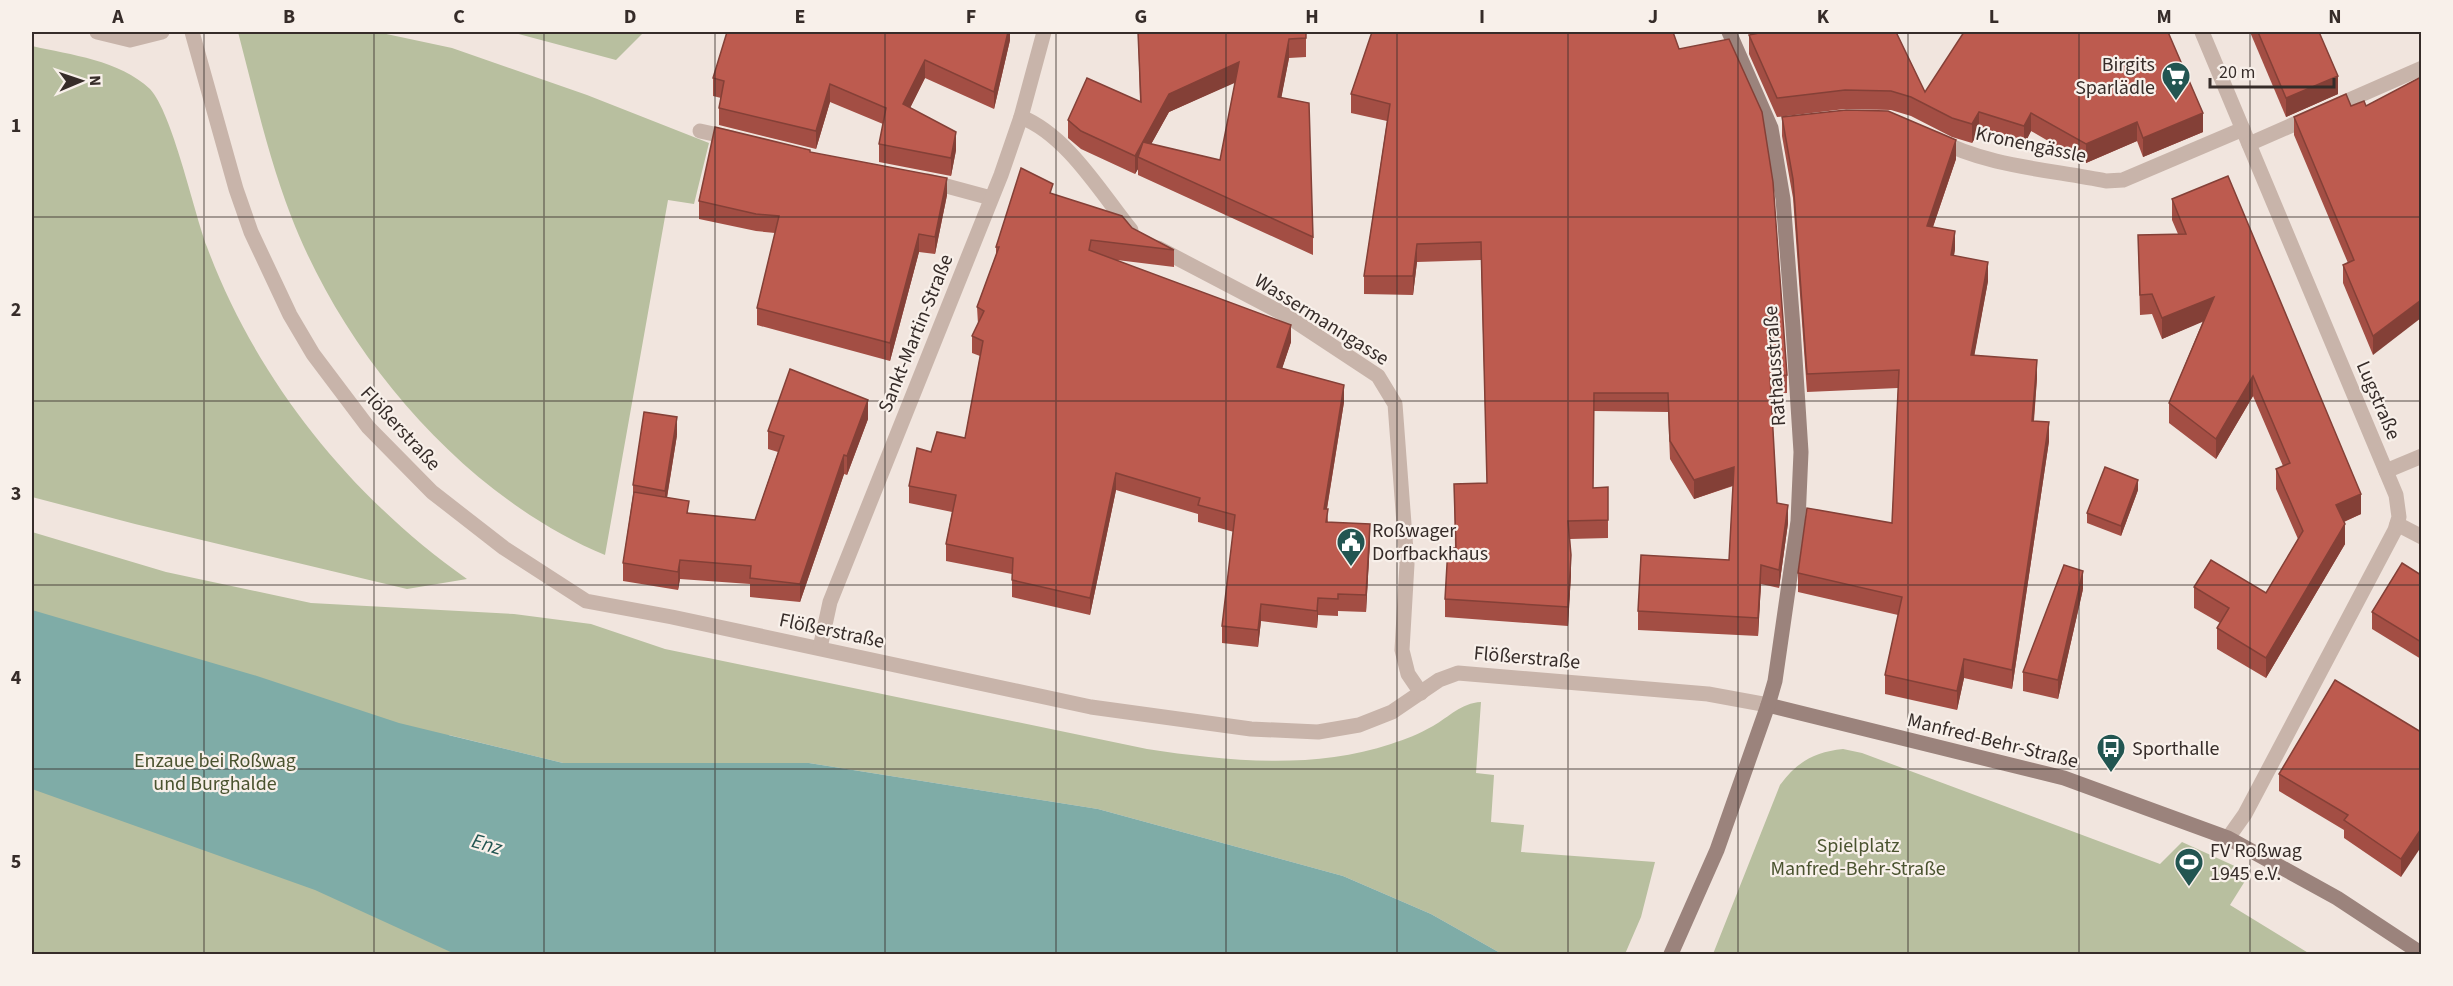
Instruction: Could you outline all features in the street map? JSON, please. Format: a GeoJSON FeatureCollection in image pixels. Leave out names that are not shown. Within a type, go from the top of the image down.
{"type":"FeatureCollection","features":[{"type":"Feature","properties":{"kind":"street"},"geometry":{"type":"LineString","coordinates":[[97,32],[130,40],[162,32]]}},
{"type":"Feature","properties":{"kind":"street","name":"Flößerstraße"},"geometry":{"type":"LineString","coordinates":[[192,32],[236,189],[269,274],[313,354],[368,427],[399,461],[467,521],[586,601],[820,648],[1091,707],[1251,729],[1318,732],[1339,730],[1381,717],[1449,676],[1469,673],[1708,694],[1768,705]]}},
{"type":"Feature","properties":{"kind":"street","name":"Sankt-Martin-Straße"},"geometry":{"type":"LineString","coordinates":[[820,648],[830,602],[1021,117],[1044,32]]}},
{"type":"Feature","properties":{"kind":"street","name":"Rathausstraße"},"geometry":{"type":"LineString","coordinates":[[1671,954],[1717,850],[1768,705],[1774,681],[1798,521],[1801,452],[1783,199],[1771,128],[1729,32]]}},
{"type":"Feature","properties":{"kind":"street","name":"Lugstraße"},"geometry":{"type":"LineString","coordinates":[[2202,32],[2386,471],[2398,502],[2397,524]]}},
{"type":"Feature","properties":{"kind":"street"},"geometry":{"type":"LineString","coordinates":[[2249,144],[2421,68]]}},
{"type":"Feature","properties":{"kind":"street","name":"Wassermanngasse"},"geometry":{"type":"LineString","coordinates":[[1021,117],[1031,121],[1072,154],[1137,236],[1284,314],[1378,376],[1388,389],[1395,404],[1407,564],[1402,650],[1408,674],[1421,693]]}},
{"type":"Feature","properties":{"kind":"street"},"geometry":{"type":"LineString","coordinates":[[1771,128],[1789,125]]}},
{"type":"Feature","properties":{"kind":"street","name":"Kronengässle"},"geometry":{"type":"LineString","coordinates":[[1921,129],[1953,148],[1983,157],[2106,181],[2123,180],[2243,129]]}},
{"type":"Feature","properties":{"kind":"street"},"geometry":{"type":"LineString","coordinates":[[700,130],[745,141]]}},
{"type":"Feature","properties":{"kind":"street"},"geometry":{"type":"LineString","coordinates":[[913,178],[969,190],[991,198]]}},
{"type":"Feature","properties":{"kind":"street"},"geometry":{"type":"LineString","coordinates":[[2386,471],[2421,456]]}},
{"type":"Feature","properties":{"kind":"street"},"geometry":{"type":"LineString","coordinates":[[2228,838],[2245,814],[2397,524],[2421,537]]}},
{"type":"Feature","properties":{"kind":"street","name":"Manfred-Behr-Straße"},"geometry":{"type":"LineString","coordinates":[[1768,705],[2064,778],[2228,838],[2337,898],[2421,954]]}},
{"type":"Feature","properties":{"kind":"green space"},"geometry":{"type":"Polygon","coordinates":[[[238,32],[377,32],[452,48],[587,95],[709,143],[694,204],[668,200],[605,555],[554,530],[504,497],[458,459],[416,416],[377,369],[343,320],[314,268],[291,216],[268,147],[238,32]]]}},
{"type":"Feature","properties":{"kind":"green space"},"geometry":{"type":"Polygon","coordinates":[[[511,32],[644,32],[616,60],[511,32]]]}},
{"type":"Feature","properties":{"kind":"green space"},"geometry":{"type":"Polygon","coordinates":[[[32,46],[109,65],[138,79],[150,89],[166,118],[207,247],[228,296],[252,344],[281,389],[312,432],[384,511],[425,547],[467,579],[407,589],[32,497],[32,46]]]}},
{"type":"Feature","properties":{"kind":"green space","name":"Enzaue bei Roßwag und Burghalde"},"geometry":{"type":"Polygon","coordinates":[[[32,532],[166,572],[311,603],[514,614],[591,624],[665,649],[1147,749],[1207,757],[1269,761],[1300,760],[1361,752],[1412,736],[1467,705],[1481,702],[1476,773],[1494,775],[1491,822],[1524,825],[1521,852],[1655,862],[1641,917],[1625,954],[1502,954],[1431,914],[1343,876],[1098,809],[809,763],[563,763],[449,735],[475,954],[32,954],[32,532]]]}},
{"type":"Feature","properties":{"kind":"green space","name":"Spielplatz Manfred-Behr-Straße"},"geometry":{"type":"Polygon","coordinates":[[[1843,749],[1862,753],[2160,864],[2182,842],[2250,873],[2230,905],[2310,954],[1713,954],[1780,785],[1793,770],[1807,760],[1823,753],[1843,749]]]}},
{"type":"Feature","properties":{"kind":"water","name":"Enz"},"geometry":{"type":"Polygon","coordinates":[[[32,610],[257,676],[399,723],[563,763],[809,763],[1098,809],[1343,876],[1431,914],[1502,954],[455,954],[315,890],[32,789],[32,610]]]}},
{"type":"Feature","properties":{"kind":"building"},"geometry":{"type":"Polygon","coordinates":[[[727,32],[1008,32],[994,92],[925,60],[903,104],[956,132],[951,158],[879,144],[886,108],[830,84],[816,131],[719,108],[724,81],[713,78],[727,32]]]}},
{"type":"Feature","properties":{"kind":"building"},"geometry":{"type":"Polygon","coordinates":[[[1138,32],[1306,32],[1306,38],[1289,39],[1278,97],[1309,103],[1313,237],[1138,157],[1143,142],[1220,160],[1239,62],[1169,94],[1135,156],[1081,131],[1068,120],[1087,78],[1141,102],[1138,32]]]}},
{"type":"Feature","properties":{"kind":"building"},"geometry":{"type":"Polygon","coordinates":[[[1372,32],[1673,32],[1679,49],[1729,39],[1762,112],[1773,182],[1787,375],[1770,376],[1777,503],[1788,505],[1779,570],[1761,565],[1758,618],[1638,611],[1641,555],[1729,560],[1734,467],[1694,480],[1670,441],[1668,393],[1594,393],[1593,488],[1608,487],[1608,520],[1568,521],[1571,555],[1568,607],[1445,599],[1448,547],[1456,548],[1454,484],[1487,483],[1481,242],[1417,244],[1413,276],[1364,276],[1390,104],[1351,94],[1372,32]]]}},
{"type":"Feature","properties":{"kind":"building"},"geometry":{"type":"Polygon","coordinates":[[[1764,32],[1896,32],[1925,92],[1964,32],[2168,32],[2203,113],[2143,138],[2137,122],[2086,144],[2031,113],[2024,126],[1979,112],[1972,124],[1952,118],[1911,97],[1891,91],[1845,90],[1777,98],[1749,35],[1764,32]]]}},
{"type":"Feature","properties":{"kind":"building"},"geometry":{"type":"Polygon","coordinates":[[[2258,32],[2319,32],[2338,76],[2286,98],[2258,32]]]}},
{"type":"Feature","properties":{"kind":"building"},"geometry":{"type":"Polygon","coordinates":[[[2421,77],[2421,300],[2373,336],[2343,265],[2354,260],[2294,117],[2346,94],[2351,106],[2364,101],[2366,106],[2421,77]]]}},
{"type":"Feature","properties":{"kind":"building"},"geometry":{"type":"Polygon","coordinates":[[[1846,110],[1888,111],[1956,140],[1927,226],[1955,231],[1951,255],[1988,262],[1971,355],[2037,360],[2032,421],[2049,422],[2012,670],[1964,659],[1957,691],[1885,675],[1902,597],[1798,573],[1807,508],[1892,523],[1899,370],[1807,374],[1793,179],[1782,117],[1846,110]]]}},
{"type":"Feature","properties":{"kind":"building"},"geometry":{"type":"Polygon","coordinates":[[[715,127],[810,150],[810,152],[947,178],[935,237],[919,234],[890,343],[757,308],[779,216],[756,214],[699,201],[715,127]]]}},
{"type":"Feature","properties":{"kind":"building"},"geometry":{"type":"Polygon","coordinates":[[[1021,168],[1053,184],[1050,193],[1122,216],[1132,228],[1174,250],[1091,240],[1089,250],[1291,325],[1277,367],[1344,385],[1324,509],[1328,509],[1326,522],[1370,524],[1366,595],[1338,594],[1338,599],[1318,598],[1317,611],[1261,604],[1258,630],[1222,626],[1235,515],[1198,505],[1200,498],[1116,473],[1090,598],[1012,580],[1013,558],[946,544],[956,495],[909,486],[917,448],[931,452],[937,432],[965,438],[983,341],[972,336],[984,311],[977,307],[999,247],[996,247],[1021,168]]]}},
{"type":"Feature","properties":{"kind":"building"},"geometry":{"type":"Polygon","coordinates":[[[2228,176],[2361,494],[2336,505],[2345,524],[2266,658],[2217,628],[2229,608],[2194,587],[2211,560],[2266,593],[2303,531],[2276,469],[2290,463],[2253,376],[2216,439],[2169,403],[2214,297],[2162,318],[2152,294],[2140,295],[2138,235],[2186,234],[2172,199],[2228,176]]]}},
{"type":"Feature","properties":{"kind":"building"},"geometry":{"type":"Polygon","coordinates":[[[790,369],[868,400],[847,456],[844,455],[800,584],[750,578],[751,566],[680,560],[678,572],[623,563],[634,492],[689,501],[687,513],[755,520],[784,436],[768,431],[790,369]]]}},
{"type":"Feature","properties":{"kind":"building"},"geometry":{"type":"Polygon","coordinates":[[[644,412],[677,417],[665,491],[633,485],[644,412]]]}},
{"type":"Feature","properties":{"kind":"building"},"geometry":{"type":"Polygon","coordinates":[[[2105,467],[2138,480],[2121,526],[2087,513],[2105,467]]]}},
{"type":"Feature","properties":{"kind":"building"},"geometry":{"type":"Polygon","coordinates":[[[2402,563],[2421,575],[2421,642],[2372,612],[2402,563]]]}},
{"type":"Feature","properties":{"kind":"building"},"geometry":{"type":"Polygon","coordinates":[[[2064,565],[2083,571],[2058,680],[2023,672],[2064,565]]]}},
{"type":"Feature","properties":{"kind":"building"},"geometry":{"type":"Polygon","coordinates":[[[2335,680],[2421,732],[2421,829],[2401,859],[2344,820],[2348,815],[2279,774],[2335,680]]]}},
{"type":"Feature","properties":{"kind":"place","name":"Birgits Sparlädle"},"geometry":{"type":"Point","coordinates":[2176,102]}},
{"type":"Feature","properties":{"kind":"place","name":"Roßwager Dorfbackhaus"},"geometry":{"type":"Point","coordinates":[1351,568]}},
{"type":"Feature","properties":{"kind":"place","name":"Sporthalle"},"geometry":{"type":"Point","coordinates":[2111,774]}},
{"type":"Feature","properties":{"kind":"place","name":"FV Roßwag 1945 e.V."},"geometry":{"type":"Point","coordinates":[2189,888]}}]}
